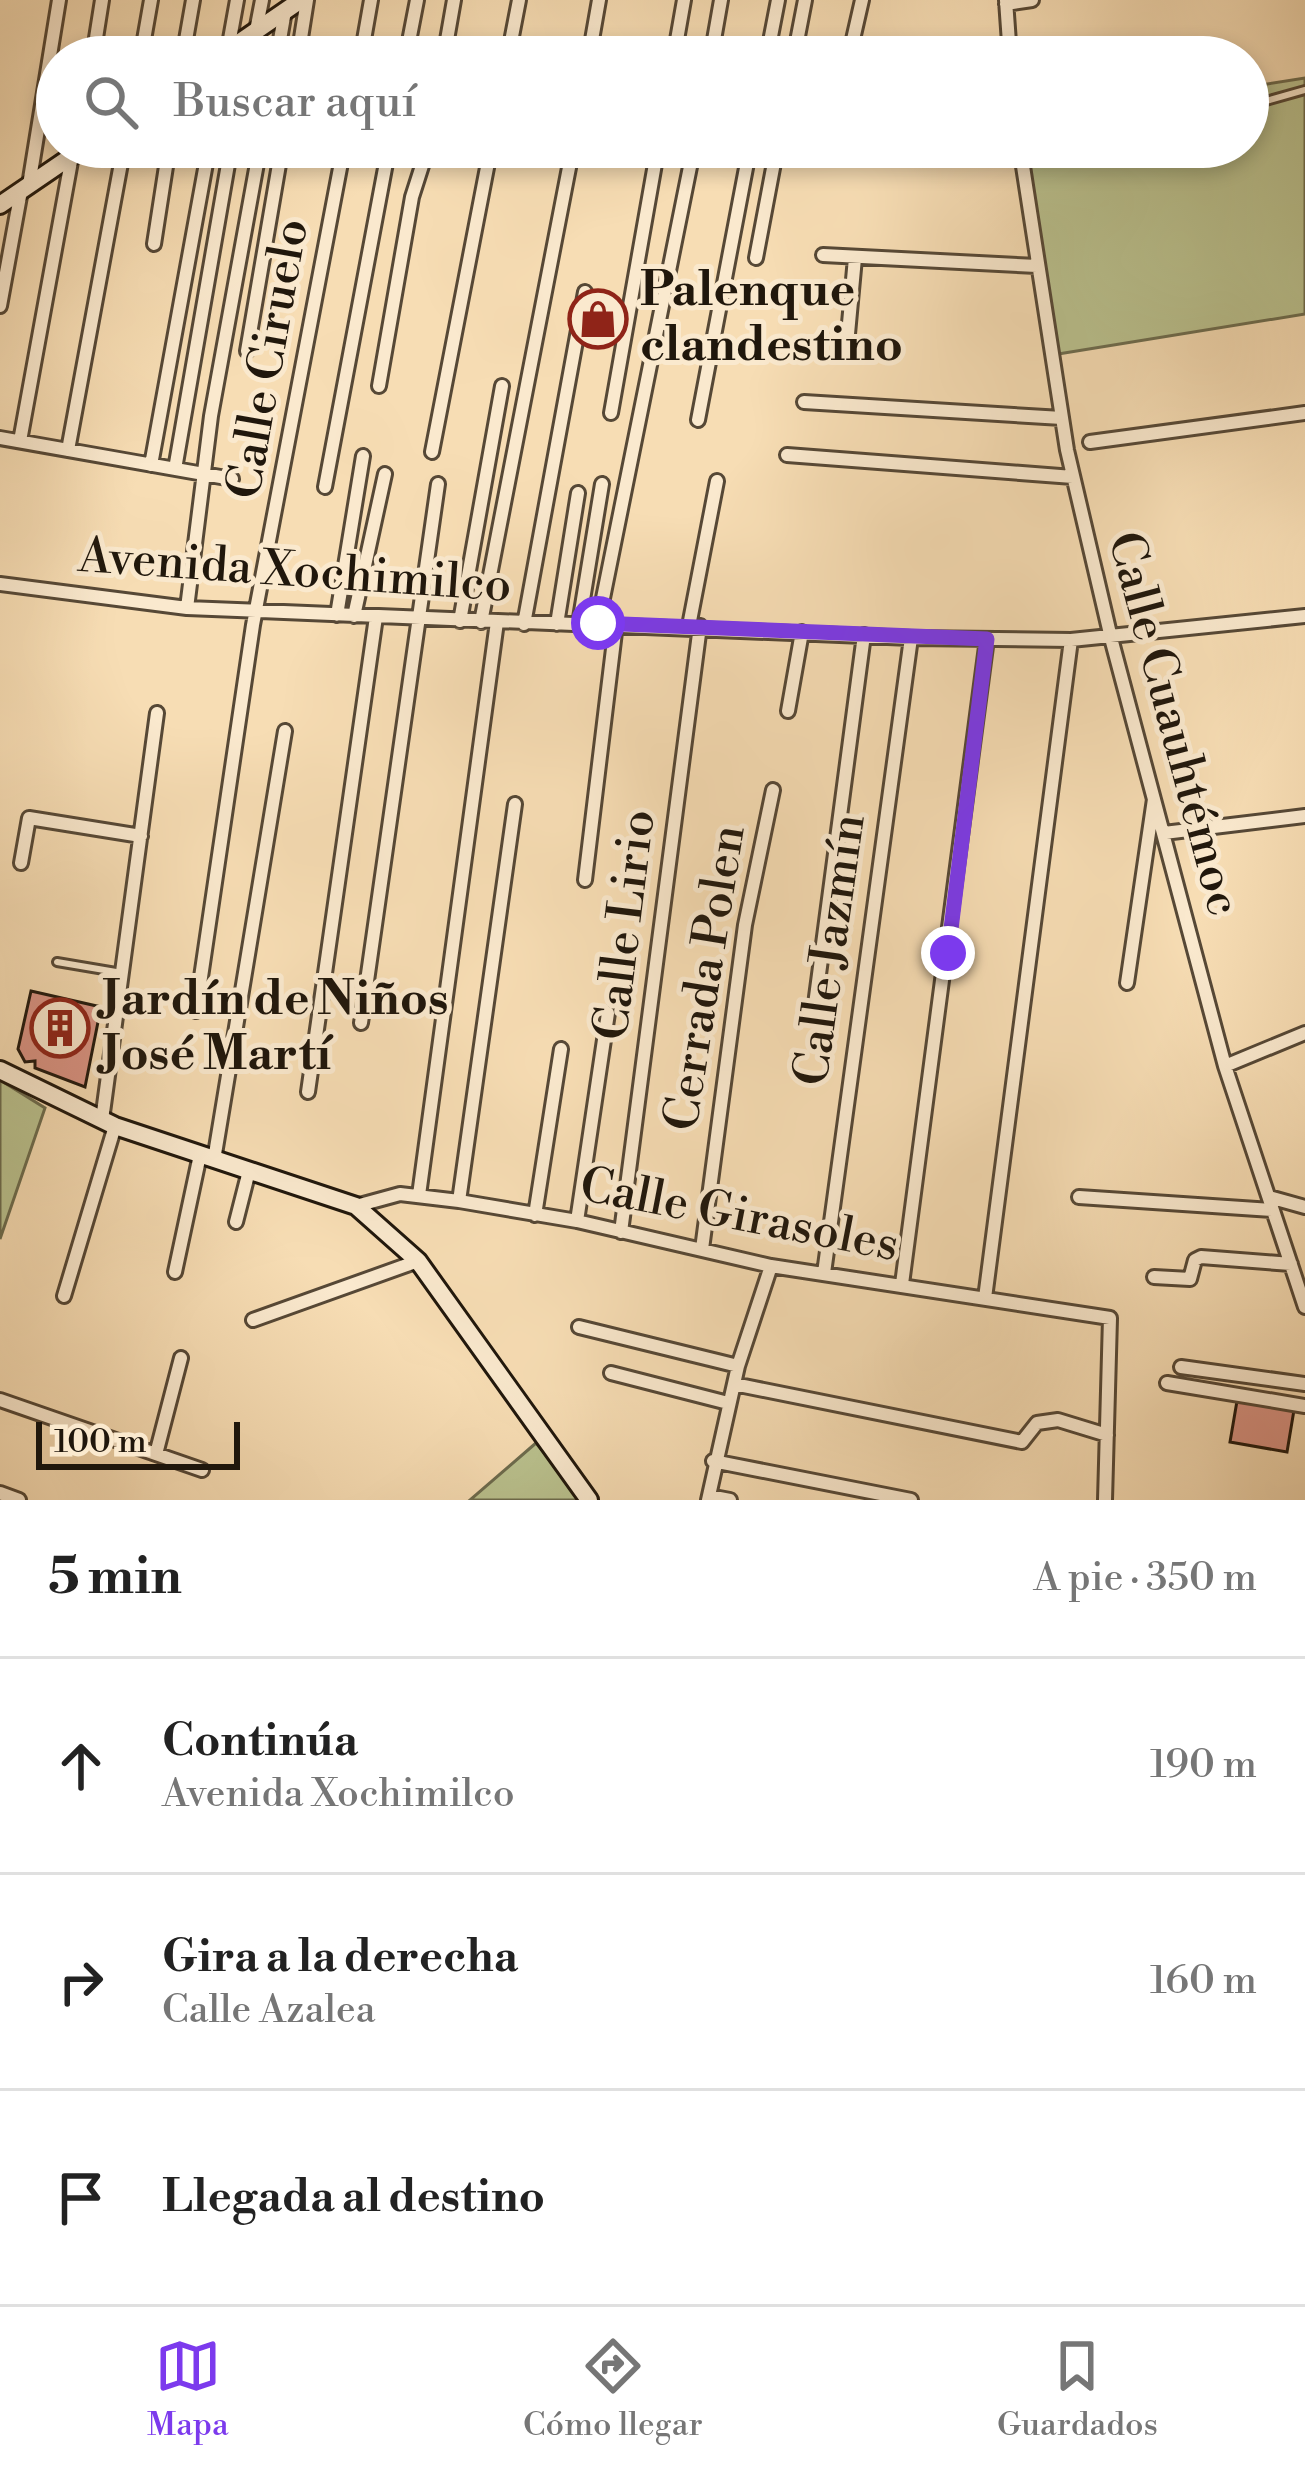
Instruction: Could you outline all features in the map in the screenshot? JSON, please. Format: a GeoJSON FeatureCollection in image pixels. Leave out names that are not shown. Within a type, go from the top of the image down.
{"type":"FeatureCollection","features":[{"type":"Feature","properties":{"kind":"street"},"geometry":{"type":"LineString","coordinates":[[52,36],[58,0]]}},
{"type":"Feature","properties":{"kind":"street"},"geometry":{"type":"LineString","coordinates":[[97,36],[103,0]]}},
{"type":"Feature","properties":{"kind":"street"},"geometry":{"type":"LineString","coordinates":[[145,36],[151,0]]}},
{"type":"Feature","properties":{"kind":"street"},"geometry":{"type":"LineString","coordinates":[[187,36],[193,0]]}},
{"type":"Feature","properties":{"kind":"street"},"geometry":{"type":"LineString","coordinates":[[228,36],[237,0]]}},
{"type":"Feature","properties":{"kind":"street"},"geometry":{"type":"LineString","coordinates":[[252,36],[262,0]]}},
{"type":"Feature","properties":{"kind":"street"},"geometry":{"type":"LineString","coordinates":[[365,36],[371,0]]}},
{"type":"Feature","properties":{"kind":"street"},"geometry":{"type":"LineString","coordinates":[[410,36],[417,0]]}},
{"type":"Feature","properties":{"kind":"street"},"geometry":{"type":"LineString","coordinates":[[448,36],[454,0]]}},
{"type":"Feature","properties":{"kind":"street"},"geometry":{"type":"LineString","coordinates":[[512,36],[519,0]]}},
{"type":"Feature","properties":{"kind":"street"},"geometry":{"type":"LineString","coordinates":[[593,36],[599,0]]}},
{"type":"Feature","properties":{"kind":"street"},"geometry":{"type":"LineString","coordinates":[[678,36],[684,0]]}},
{"type":"Feature","properties":{"kind":"street"},"geometry":{"type":"LineString","coordinates":[[715,36],[721,0]]}},
{"type":"Feature","properties":{"kind":"street"},"geometry":{"type":"LineString","coordinates":[[771,36],[778,0]]}},
{"type":"Feature","properties":{"kind":"street"},"geometry":{"type":"LineString","coordinates":[[798,36],[805,0]]}},
{"type":"Feature","properties":{"kind":"street"},"geometry":{"type":"LineString","coordinates":[[854,36],[862,0]]}},
{"type":"Feature","properties":{"kind":"street"},"geometry":{"type":"LineString","coordinates":[[1008,36],[1006,2],[1032,0]]}},
{"type":"Feature","properties":{"kind":"street"},"geometry":{"type":"LineString","coordinates":[[249,36],[296,4]]}},
{"type":"Feature","properties":{"kind":"street"},"geometry":{"type":"LineString","coordinates":[[285,36],[296,4]]}},
{"type":"Feature","properties":{"kind":"street"},"geometry":{"type":"LineString","coordinates":[[296,4],[297,36]]}},
{"type":"Feature","properties":{"kind":"street"},"geometry":{"type":"LineString","coordinates":[[0,306],[36,125]]}},
{"type":"Feature","properties":{"kind":"street"},"geometry":{"type":"LineString","coordinates":[[0,205],[54,168]]}},
{"type":"Feature","properties":{"kind":"street"},"geometry":{"type":"LineString","coordinates":[[20,441],[74,168]]}},
{"type":"Feature","properties":{"kind":"street"},"geometry":{"type":"LineString","coordinates":[[68,450],[120,168]]}},
{"type":"Feature","properties":{"kind":"street"},"geometry":{"type":"LineString","coordinates":[[154,244],[166,168]]}},
{"type":"Feature","properties":{"kind":"street"},"geometry":{"type":"LineString","coordinates":[[152,465],[205,168]]}},
{"type":"Feature","properties":{"kind":"street"},"geometry":{"type":"LineString","coordinates":[[176,469],[227,168]]}},
{"type":"Feature","properties":{"kind":"street"},"geometry":{"type":"LineString","coordinates":[[187,608],[202,474],[256,168]]}},
{"type":"Feature","properties":{"kind":"street"},"geometry":{"type":"LineString","coordinates":[[247,351],[278,168]]}},
{"type":"Feature","properties":{"kind":"street","name":"Calle Ciruelo"},"geometry":{"type":"LineString","coordinates":[[196,1011],[259,611],[340,168]]}},
{"type":"Feature","properties":{"kind":"street"},"geometry":{"type":"LineString","coordinates":[[326,487],[385,168]]}},
{"type":"Feature","properties":{"kind":"street"},"geometry":{"type":"LineString","coordinates":[[379,386],[421,168]]}},
{"type":"Feature","properties":{"kind":"street"},"geometry":{"type":"LineString","coordinates":[[432,452],[487,168]]}},
{"type":"Feature","properties":{"kind":"street"},"geometry":{"type":"LineString","coordinates":[[481,622],[569,168]]}},
{"type":"Feature","properties":{"kind":"street"},"geometry":{"type":"LineString","coordinates":[[610,413],[654,168]]}},
{"type":"Feature","properties":{"kind":"street"},"geometry":{"type":"LineString","coordinates":[[598,623],[690,168]]}},
{"type":"Feature","properties":{"kind":"street"},"geometry":{"type":"LineString","coordinates":[[698,420],[746,168]]}},
{"type":"Feature","properties":{"kind":"street"},"geometry":{"type":"LineString","coordinates":[[756,258],[773,168]]}},
{"type":"Feature","properties":{"kind":"street","name":"Calle Cuauhtémoc"},"geometry":{"type":"LineString","coordinates":[[1023,168],[1072,477],[1111,638],[1226,1066],[1305,1307]]}},
{"type":"Feature","properties":{"kind":"street"},"geometry":{"type":"LineString","coordinates":[[823,255],[1037,266]]}},
{"type":"Feature","properties":{"kind":"street"},"geometry":{"type":"LineString","coordinates":[[848,334],[855,258]]}},
{"type":"Feature","properties":{"kind":"street"},"geometry":{"type":"LineString","coordinates":[[524,624],[585,292]]}},
{"type":"Feature","properties":{"kind":"street"},"geometry":{"type":"LineString","coordinates":[[460,621],[502,386]]}},
{"type":"Feature","properties":{"kind":"street"},"geometry":{"type":"LineString","coordinates":[[804,402],[1062,418]]}},
{"type":"Feature","properties":{"kind":"street"},"geometry":{"type":"LineString","coordinates":[[1090,442],[1305,413]]}},
{"type":"Feature","properties":{"kind":"street"},"geometry":{"type":"LineString","coordinates":[[0,438],[232,479]]}},
{"type":"Feature","properties":{"kind":"street"},"geometry":{"type":"LineString","coordinates":[[787,454],[1072,477]]}},
{"type":"Feature","properties":{"kind":"street"},"geometry":{"type":"LineString","coordinates":[[337,615],[363,456]]}},
{"type":"Feature","properties":{"kind":"street"},"geometry":{"type":"LineString","coordinates":[[354,616],[385,473]]}},
{"type":"Feature","properties":{"kind":"street","name":"Calle Lirio"},"geometry":{"type":"LineString","coordinates":[[621,1232],[717,481]]}},
{"type":"Feature","properties":{"kind":"street"},"geometry":{"type":"LineString","coordinates":[[361,1023],[438,484]]}},
{"type":"Feature","properties":{"kind":"street"},"geometry":{"type":"LineString","coordinates":[[579,624],[602,484]]}},
{"type":"Feature","properties":{"kind":"street"},"geometry":{"type":"LineString","coordinates":[[557,624],[578,494]]}},
{"type":"Feature","properties":{"kind":"street","name":"Avenida Xochimilco"},"geometry":{"type":"LineString","coordinates":[[0,584],[187,608],[911,638],[1111,638],[1305,616]]}},
{"type":"Feature","properties":{"kind":"street"},"geometry":{"type":"LineString","coordinates":[[308,1092],[376,617]]}},
{"type":"Feature","properties":{"kind":"street"},"geometry":{"type":"LineString","coordinates":[[419,1195],[497,622]]}},
{"type":"Feature","properties":{"kind":"street"},"geometry":{"type":"LineString","coordinates":[[585,880],[616,624]]}},
{"type":"Feature","properties":{"kind":"street"},"geometry":{"type":"LineString","coordinates":[[788,711],[802,632]]}},
{"type":"Feature","properties":{"kind":"street"},"geometry":{"type":"LineString","coordinates":[[814,1012],[864,635]]}},
{"type":"Feature","properties":{"kind":"street","name":"Calle Jazmín"},"geometry":{"type":"LineString","coordinates":[[824,1273],[911,638]]}},
{"type":"Feature","properties":{"kind":"street"},"geometry":{"type":"LineString","coordinates":[[902,1284],[987,639]]}},
{"type":"Feature","properties":{"kind":"street"},"geometry":{"type":"LineString","coordinates":[[985,1298],[1071,640]]}},
{"type":"Feature","properties":{"kind":"street"},"geometry":{"type":"LineString","coordinates":[[64,1296],[109,1123],[122,973],[158,713]]}},
{"type":"Feature","properties":{"kind":"street"},"geometry":{"type":"LineString","coordinates":[[175,1272],[207,1158],[284,731]]}},
{"type":"Feature","properties":{"kind":"street","name":"Cerrada Polen"},"geometry":{"type":"LineString","coordinates":[[702,1249],[745,925],[773,790]]}},
{"type":"Feature","properties":{"kind":"street"},"geometry":{"type":"LineString","coordinates":[[1127,983],[1154,798]]}},
{"type":"Feature","properties":{"kind":"street"},"geometry":{"type":"LineString","coordinates":[[459,1201],[515,804]]}},
{"type":"Feature","properties":{"kind":"street"},"geometry":{"type":"LineString","coordinates":[[1164,832],[1305,816]]}},
{"type":"Feature","properties":{"kind":"street"},"geometry":{"type":"LineString","coordinates":[[21,863],[29,818],[141,836]]}},
{"type":"Feature","properties":{"kind":"street"},"geometry":{"type":"LineString","coordinates":[[577,1221],[608,1013]]}},
{"type":"Feature","properties":{"kind":"street"},"geometry":{"type":"LineString","coordinates":[[1226,1066],[1305,1033]]}},
{"type":"Feature","properties":{"kind":"street"},"geometry":{"type":"LineString","coordinates":[[535,1215],[561,1049]]}},
{"type":"Feature","properties":{"kind":"street"},"geometry":{"type":"LineString","coordinates":[[0,1070],[109,1123],[356,1205],[418,1261],[589,1500]]}},
{"type":"Feature","properties":{"kind":"street"},"geometry":{"type":"LineString","coordinates":[[236,1222],[248,1171]]}},
{"type":"Feature","properties":{"kind":"street","name":"Calle Girasoles"},"geometry":{"type":"LineString","coordinates":[[356,1205],[400,1194],[419,1195],[577,1221],[771,1266],[1110,1318],[1107,1435]]}},
{"type":"Feature","properties":{"kind":"street"},"geometry":{"type":"LineString","coordinates":[[1078,1197],[1305,1207]]}},
{"type":"Feature","properties":{"kind":"street"},"geometry":{"type":"LineString","coordinates":[[1154,1277],[1185,1282],[1201,1257],[1291,1264]]}},
{"type":"Feature","properties":{"kind":"street"},"geometry":{"type":"LineString","coordinates":[[253,1320],[418,1261]]}},
{"type":"Feature","properties":{"kind":"street"},"geometry":{"type":"LineString","coordinates":[[730,1500],[708,1498],[713,1461],[771,1266]]}},
{"type":"Feature","properties":{"kind":"street"},"geometry":{"type":"LineString","coordinates":[[579,1327],[738,1366]]}},
{"type":"Feature","properties":{"kind":"street"},"geometry":{"type":"LineString","coordinates":[[156,1454],[181,1358]]}},
{"type":"Feature","properties":{"kind":"street"},"geometry":{"type":"LineString","coordinates":[[1181,1367],[1305,1384]]}},
{"type":"Feature","properties":{"kind":"street"},"geometry":{"type":"LineString","coordinates":[[610,1372],[728,1402]]}},
{"type":"Feature","properties":{"kind":"street"},"geometry":{"type":"LineString","coordinates":[[1167,1383],[1305,1406]]}},
{"type":"Feature","properties":{"kind":"street"},"geometry":{"type":"LineString","coordinates":[[734,1384],[1022,1442],[1037,1423],[1058,1420],[1107,1435],[1105,1500]]}},
{"type":"Feature","properties":{"kind":"street"},"geometry":{"type":"LineString","coordinates":[[0,1400],[202,1470]]}},
{"type":"Feature","properties":{"kind":"street"},"geometry":{"type":"LineString","coordinates":[[713,1461],[911,1500]]}},
{"type":"Feature","properties":{"kind":"street"},"geometry":{"type":"LineString","coordinates":[[0,1493],[19,1500]]}},
{"type":"Feature","properties":{"kind":"lane"},"geometry":{"type":"LineString","coordinates":[[1269,100],[1305,90]]}},
{"type":"Feature","properties":{"kind":"lane"},"geometry":{"type":"LineString","coordinates":[[57,962],[122,973]]}},
{"type":"Feature","properties":{"kind":"green space"},"geometry":{"type":"Polygon","coordinates":[[[1305,78],[1305,314],[1052,355],[1026,168],[1269,168],[1269,84],[1305,78]]]}},
{"type":"Feature","properties":{"kind":"green space"},"geometry":{"type":"Polygon","coordinates":[[[0,1080],[45,1108],[0,1239],[0,1080]]]}},
{"type":"Feature","properties":{"kind":"green space"},"geometry":{"type":"Polygon","coordinates":[[[536,1443],[584,1500],[470,1500],[536,1443]]]}},
{"type":"Feature","properties":{"kind":"building","name":"Jardín de Niños José Martí"},"geometry":{"type":"Polygon","coordinates":[[[31,991],[101,1007],[85,1087],[35,1068],[35,1061],[25,1062],[18,1049],[31,991]]]}},
{"type":"Feature","properties":{"kind":"building"},"geometry":{"type":"Polygon","coordinates":[[[1237,1401],[1294,1410],[1287,1452],[1230,1442],[1237,1401]]]}},
{"type":"Feature","properties":{"kind":"place","name":"Palenque clandestino"},"geometry":{"type":"Point","coordinates":[598,319]}},
{"type":"Feature","properties":{"kind":"place","name":"Jardín de Niños José Martí"},"geometry":{"type":"Point","coordinates":[60,1028]}},
{"type":"Feature","properties":{"kind":"route"},"geometry":{"type":"LineString","coordinates":[[598,623],[987,639],[948,953]]}}]}
